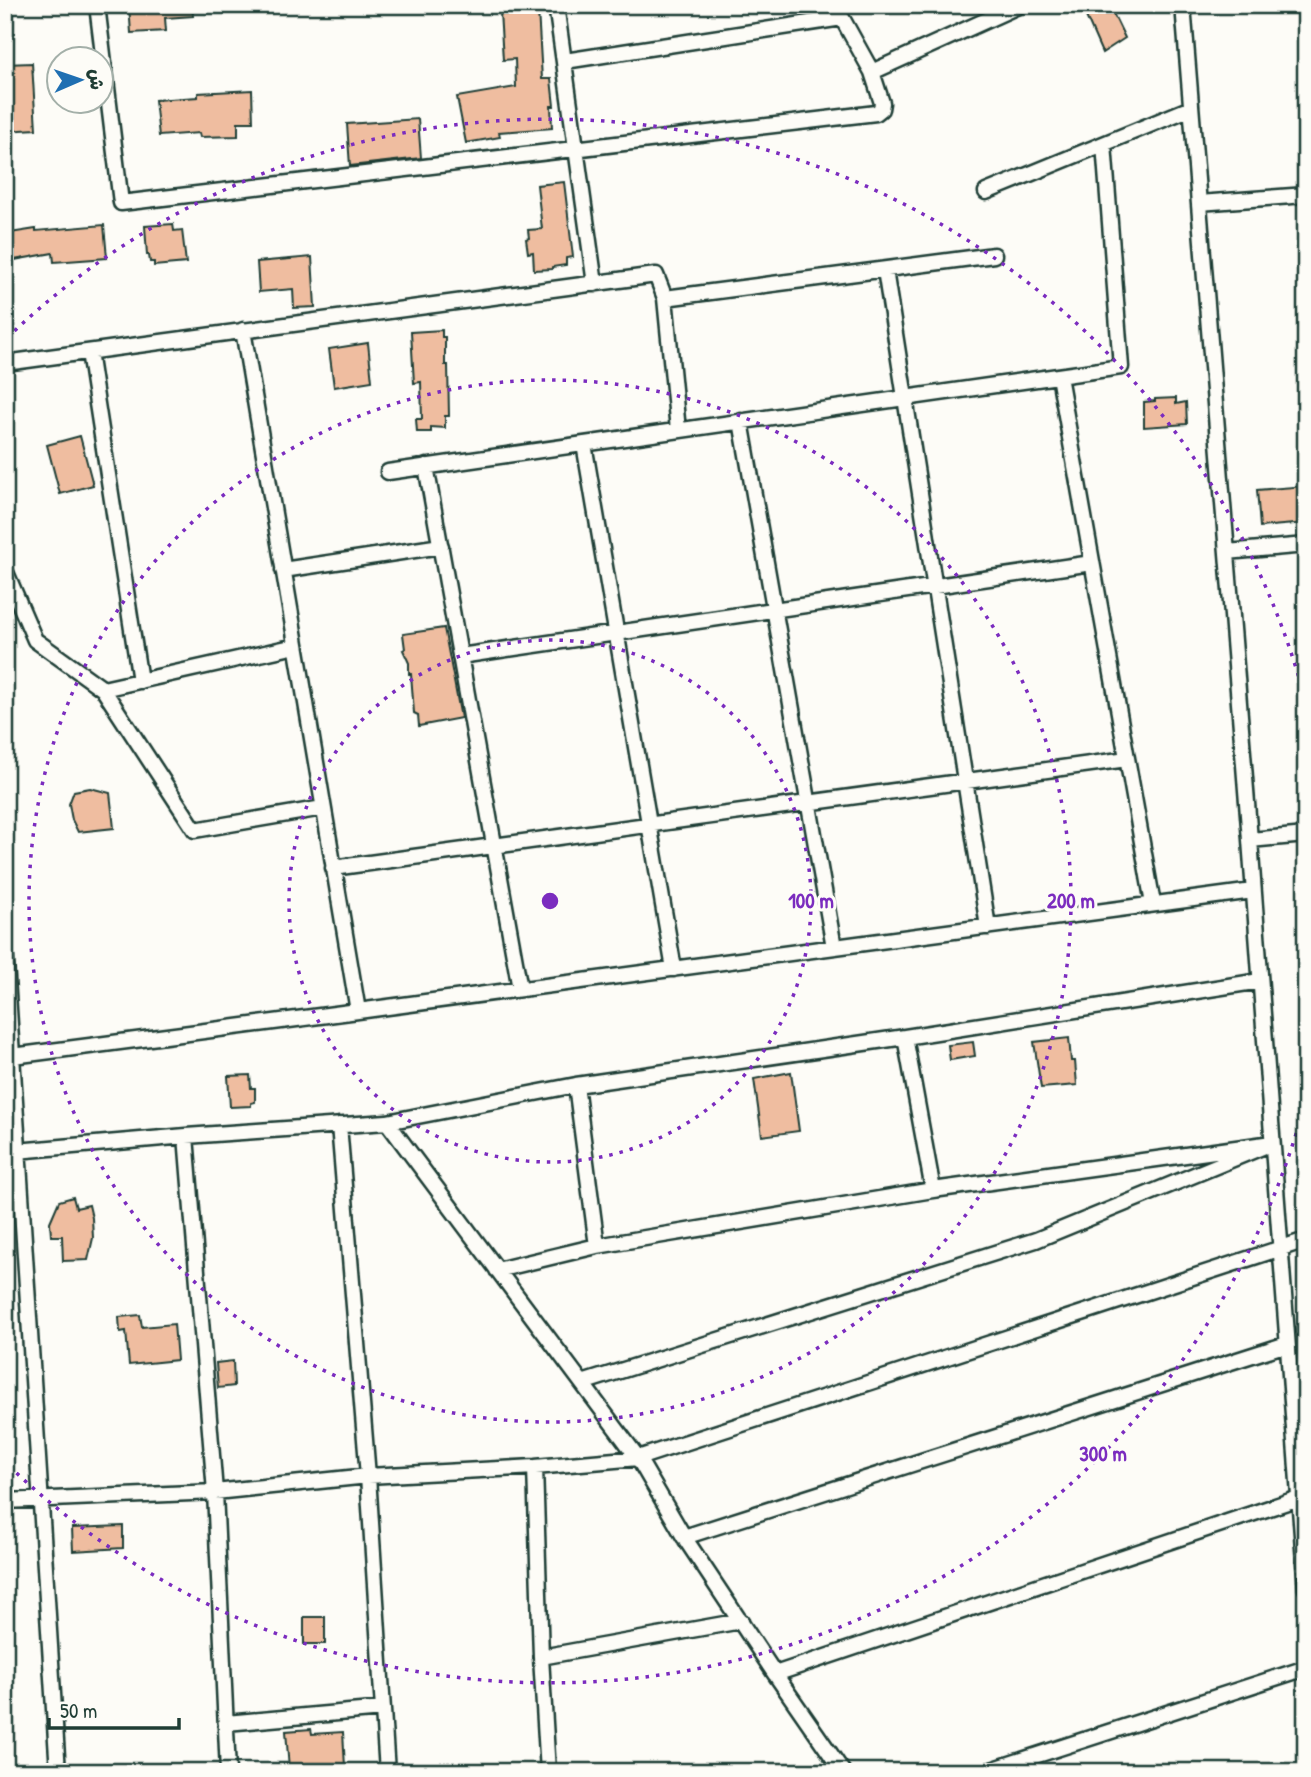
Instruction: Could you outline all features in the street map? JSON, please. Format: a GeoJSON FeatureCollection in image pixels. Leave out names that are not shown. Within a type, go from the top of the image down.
{"type":"FeatureCollection","features":[{"type":"Feature","properties":{"kind":"street"},"geometry":{"type":"LineString","coordinates":[[97,5],[121,203],[876,113],[882,103],[872,72],[831,5]]}},
{"type":"Feature","properties":{"kind":"street"},"geometry":{"type":"LineString","coordinates":[[556,5],[595,284]]}},
{"type":"Feature","properties":{"kind":"street"},"geometry":{"type":"LineString","coordinates":[[872,72],[1020,5]]}},
{"type":"Feature","properties":{"kind":"street"},"geometry":{"type":"LineString","coordinates":[[1183,5],[1250,840],[1306,1589]]}},
{"type":"Feature","properties":{"kind":"street"},"geometry":{"type":"LineString","coordinates":[[565,61],[842,19]]}},
{"type":"Feature","properties":{"kind":"street"},"geometry":{"type":"LineString","coordinates":[[986,192],[1191,108]]}},
{"type":"Feature","properties":{"kind":"street"},"geometry":{"type":"LineString","coordinates":[[388,472],[1121,367],[1104,144]]}},
{"type":"Feature","properties":{"kind":"street"},"geometry":{"type":"LineString","coordinates":[[1199,203],[1306,195]]}},
{"type":"Feature","properties":{"kind":"street"},"geometry":{"type":"LineString","coordinates":[[665,298],[994,255]]}},
{"type":"Feature","properties":{"kind":"street"},"geometry":{"type":"LineString","coordinates":[[885,270],[988,927]]}},
{"type":"Feature","properties":{"kind":"street"},"geometry":{"type":"LineString","coordinates":[[5,363],[656,275],[665,298],[678,430]]}},
{"type":"Feature","properties":{"kind":"street"},"geometry":{"type":"LineString","coordinates":[[243,330],[358,1011]]}},
{"type":"Feature","properties":{"kind":"street"},"geometry":{"type":"LineString","coordinates":[[89,352],[140,681]]}},
{"type":"Feature","properties":{"kind":"street"},"geometry":{"type":"LineString","coordinates":[[1059,376],[1153,904]]}},
{"type":"Feature","properties":{"kind":"street"},"geometry":{"type":"LineString","coordinates":[[741,421],[834,947]]}},
{"type":"Feature","properties":{"kind":"street"},"geometry":{"type":"LineString","coordinates":[[584,444],[674,969]]}},
{"type":"Feature","properties":{"kind":"street"},"geometry":{"type":"LineString","coordinates":[[426,466],[520,989]]}},
{"type":"Feature","properties":{"kind":"street"},"geometry":{"type":"LineString","coordinates":[[1227,552],[1306,545]]}},
{"type":"Feature","properties":{"kind":"street"},"geometry":{"type":"LineString","coordinates":[[283,570],[441,546]]}},
{"type":"Feature","properties":{"kind":"street"},"geometry":{"type":"LineString","coordinates":[[460,656],[1092,563]]}},
{"type":"Feature","properties":{"kind":"street"},"geometry":{"type":"LineString","coordinates":[[5,570],[35,640],[103,689],[195,830],[323,808]]}},
{"type":"Feature","properties":{"kind":"street"},"geometry":{"type":"LineString","coordinates":[[103,689],[296,646]]}},
{"type":"Feature","properties":{"kind":"street"},"geometry":{"type":"LineString","coordinates":[[333,868],[1127,759]]}},
{"type":"Feature","properties":{"kind":"street"},"geometry":{"type":"LineString","coordinates":[[1250,840],[1306,835]]}},
{"type":"Feature","properties":{"kind":"street"},"geometry":{"type":"LineString","coordinates":[[9,1056],[1253,891]]}},
{"type":"Feature","properties":{"kind":"street"},"geometry":{"type":"LineString","coordinates":[[5,947],[13,1152],[58,1772]]}},
{"type":"Feature","properties":{"kind":"street"},"geometry":{"type":"LineString","coordinates":[[13,1152],[387,1122],[576,1085],[1260,981]]}},
{"type":"Feature","properties":{"kind":"street"},"geometry":{"type":"LineString","coordinates":[[905,1037],[933,1190]]}},
{"type":"Feature","properties":{"kind":"street"},"geometry":{"type":"LineString","coordinates":[[576,1085],[597,1246]]}},
{"type":"Feature","properties":{"kind":"street"},"geometry":{"type":"LineString","coordinates":[[387,1122],[638,1458],[684,1537],[844,1772]]}},
{"type":"Feature","properties":{"kind":"street"},"geometry":{"type":"LineString","coordinates":[[339,1125],[368,1476],[387,1772]]}},
{"type":"Feature","properties":{"kind":"street"},"geometry":{"type":"LineString","coordinates":[[187,1136],[215,1492],[228,1772]]}},
{"type":"Feature","properties":{"kind":"street"},"geometry":{"type":"LineString","coordinates":[[498,1270],[597,1246],[933,1190],[1272,1143]]}},
{"type":"Feature","properties":{"kind":"street"},"geometry":{"type":"LineString","coordinates":[[582,1383],[1036,1240],[1272,1143]]}},
{"type":"Feature","properties":{"kind":"street"},"geometry":{"type":"LineString","coordinates":[[5,1501],[215,1492],[368,1476],[535,1467],[638,1458],[1306,1240]]}},
{"type":"Feature","properties":{"kind":"street"},"geometry":{"type":"LineString","coordinates":[[684,1537],[1287,1344]]}},
{"type":"Feature","properties":{"kind":"street"},"geometry":{"type":"LineString","coordinates":[[535,1467],[548,1772]]}},
{"type":"Feature","properties":{"kind":"street"},"geometry":{"type":"LineString","coordinates":[[775,1674],[1299,1498]]}},
{"type":"Feature","properties":{"kind":"street"},"geometry":{"type":"LineString","coordinates":[[541,1657],[741,1621]]}},
{"type":"Feature","properties":{"kind":"street"},"geometry":{"type":"LineString","coordinates":[[985,1772],[1306,1668]]}},
{"type":"Feature","properties":{"kind":"street"},"geometry":{"type":"LineString","coordinates":[[226,1723],[383,1709]]}},
{"type":"Feature","properties":{"kind":"building"},"geometry":{"type":"Polygon","coordinates":[[[129,5],[192,5],[193,16],[165,18],[166,31],[131,33],[129,5]]]}},
{"type":"Feature","properties":{"kind":"building"},"geometry":{"type":"Polygon","coordinates":[[[1081,5],[1109,5],[1125,38],[1102,53],[1081,5]]]}},
{"type":"Feature","properties":{"kind":"building"},"geometry":{"type":"Polygon","coordinates":[[[538,10],[542,79],[551,79],[554,106],[551,106],[552,128],[499,132],[500,137],[466,143],[457,97],[516,87],[515,59],[503,60],[500,12],[538,10]]]}},
{"type":"Feature","properties":{"kind":"building"},"geometry":{"type":"Polygon","coordinates":[[[32,63],[36,129],[5,131],[5,64],[32,63]]]}},
{"type":"Feature","properties":{"kind":"building"},"geometry":{"type":"Polygon","coordinates":[[[252,90],[253,122],[238,122],[238,136],[200,137],[199,133],[159,136],[155,100],[198,97],[198,93],[252,90]]]}},
{"type":"Feature","properties":{"kind":"building"},"geometry":{"type":"Polygon","coordinates":[[[418,119],[421,158],[350,166],[347,124],[418,119]]]}},
{"type":"Feature","properties":{"kind":"building"},"geometry":{"type":"Polygon","coordinates":[[[564,182],[573,257],[566,258],[566,265],[534,270],[533,252],[528,253],[526,239],[529,238],[528,230],[542,229],[537,185],[564,182]]]}},
{"type":"Feature","properties":{"kind":"building"},"geometry":{"type":"Polygon","coordinates":[[[173,224],[174,231],[182,230],[186,263],[154,266],[154,262],[150,262],[147,255],[145,226],[173,224]]]}},
{"type":"Feature","properties":{"kind":"building"},"geometry":{"type":"Polygon","coordinates":[[[104,225],[107,258],[54,262],[53,253],[14,260],[10,233],[104,225]]]}},
{"type":"Feature","properties":{"kind":"building"},"geometry":{"type":"Polygon","coordinates":[[[312,257],[315,307],[294,308],[293,289],[259,292],[257,262],[312,257]]]}},
{"type":"Feature","properties":{"kind":"building"},"geometry":{"type":"Polygon","coordinates":[[[442,330],[442,337],[445,337],[445,365],[448,365],[449,416],[445,416],[445,428],[431,427],[431,432],[417,432],[416,419],[422,419],[421,382],[414,383],[411,332],[442,330]]]}},
{"type":"Feature","properties":{"kind":"building"},"geometry":{"type":"Polygon","coordinates":[[[368,343],[372,381],[334,387],[329,349],[368,343]]]}},
{"type":"Feature","properties":{"kind":"building"},"geometry":{"type":"Polygon","coordinates":[[[1176,398],[1176,404],[1186,402],[1187,424],[1144,427],[1144,402],[1176,398]]]}},
{"type":"Feature","properties":{"kind":"building"},"geometry":{"type":"Polygon","coordinates":[[[80,436],[93,485],[60,494],[47,445],[80,436]]]}},
{"type":"Feature","properties":{"kind":"building"},"geometry":{"type":"Polygon","coordinates":[[[1306,486],[1306,523],[1260,527],[1257,490],[1306,486]]]}},
{"type":"Feature","properties":{"kind":"building"},"geometry":{"type":"Polygon","coordinates":[[[444,628],[461,718],[419,726],[418,715],[414,713],[409,663],[403,650],[403,634],[444,628]]]}},
{"type":"Feature","properties":{"kind":"building"},"geometry":{"type":"Polygon","coordinates":[[[90,788],[110,793],[114,828],[78,832],[69,804],[74,791],[90,788]]]}},
{"type":"Feature","properties":{"kind":"building"},"geometry":{"type":"Polygon","coordinates":[[[1069,1038],[1077,1085],[1041,1088],[1034,1042],[1069,1038]]]}},
{"type":"Feature","properties":{"kind":"building"},"geometry":{"type":"Polygon","coordinates":[[[973,1042],[975,1056],[950,1060],[948,1045],[973,1042]]]}},
{"type":"Feature","properties":{"kind":"building"},"geometry":{"type":"Polygon","coordinates":[[[791,1072],[799,1131],[762,1136],[754,1079],[791,1072]]]}},
{"type":"Feature","properties":{"kind":"building"},"geometry":{"type":"Polygon","coordinates":[[[250,1075],[251,1088],[255,1088],[255,1102],[251,1103],[251,1106],[230,1107],[228,1076],[250,1075]]]}},
{"type":"Feature","properties":{"kind":"building"},"geometry":{"type":"Polygon","coordinates":[[[73,1197],[76,1208],[89,1205],[93,1238],[88,1260],[63,1261],[62,1236],[51,1236],[50,1222],[59,1201],[73,1197]]]}},
{"type":"Feature","properties":{"kind":"building"},"geometry":{"type":"Polygon","coordinates":[[[140,1315],[142,1327],[174,1324],[177,1360],[129,1365],[126,1331],[120,1332],[119,1317],[140,1315]]]}},
{"type":"Feature","properties":{"kind":"building"},"geometry":{"type":"Polygon","coordinates":[[[233,1361],[234,1386],[218,1388],[216,1363],[233,1361]]]}},
{"type":"Feature","properties":{"kind":"building"},"geometry":{"type":"Polygon","coordinates":[[[123,1526],[123,1548],[73,1551],[72,1528],[123,1526]]]}},
{"type":"Feature","properties":{"kind":"building"},"geometry":{"type":"Polygon","coordinates":[[[304,1617],[325,1617],[325,1644],[304,1644],[304,1617]]]}},
{"type":"Feature","properties":{"kind":"building"},"geometry":{"type":"Polygon","coordinates":[[[311,1729],[312,1734],[343,1732],[345,1767],[289,1769],[286,1731],[311,1729]]]}}]}
